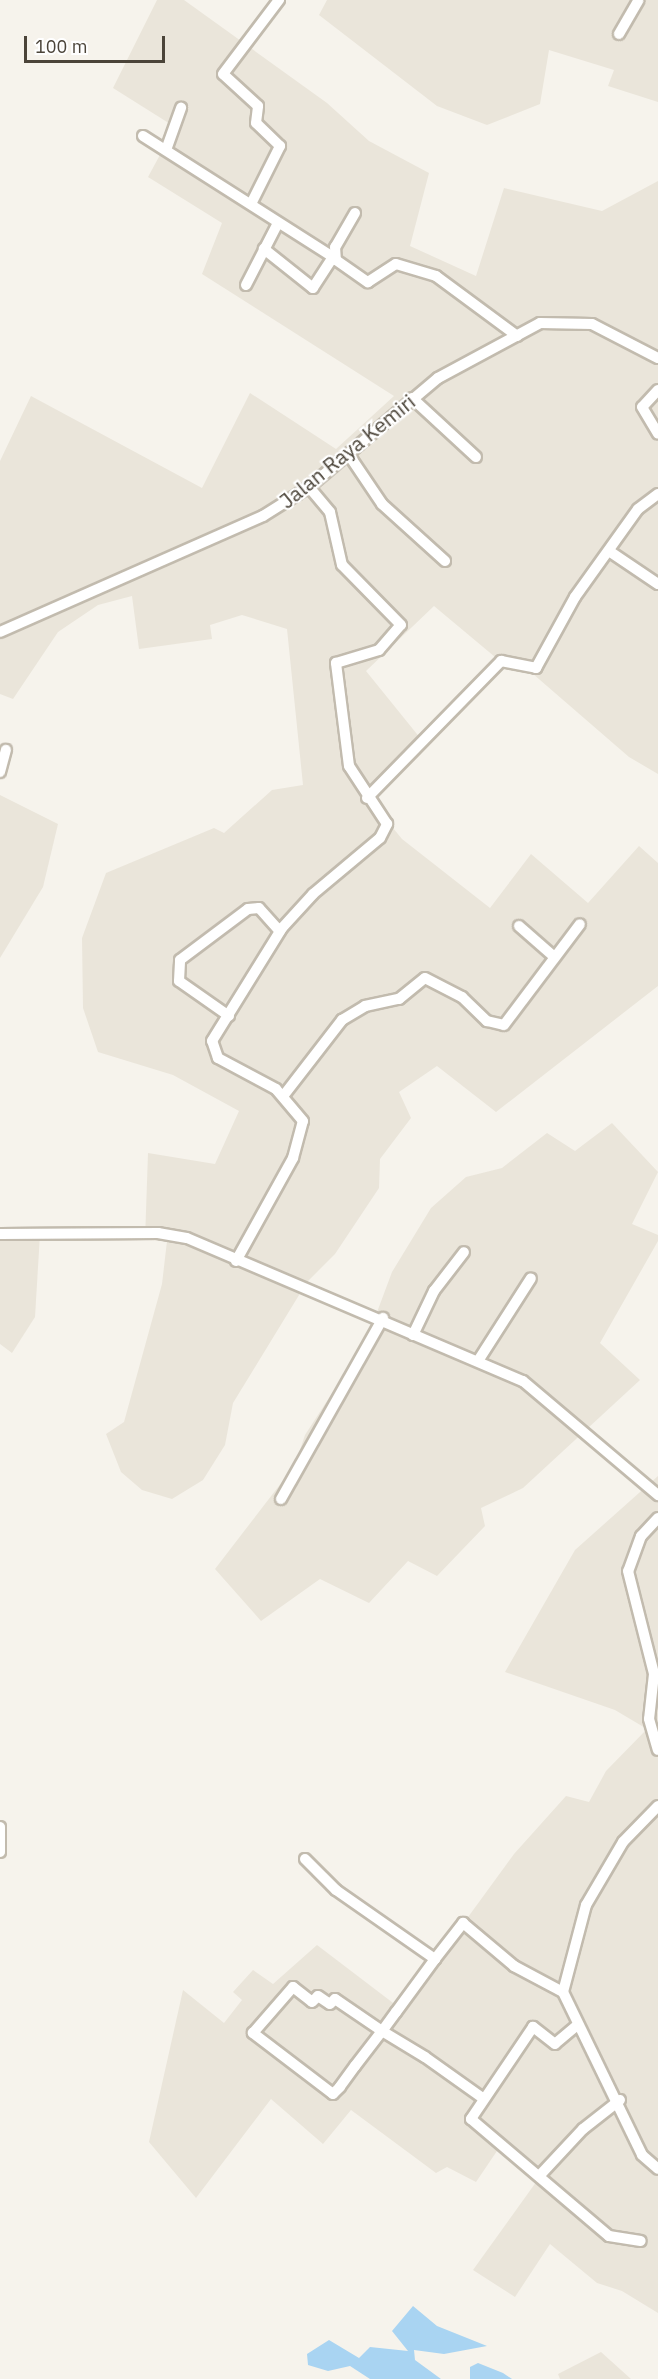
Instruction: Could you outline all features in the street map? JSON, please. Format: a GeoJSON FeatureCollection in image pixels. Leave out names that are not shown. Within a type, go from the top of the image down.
{"type":"FeatureCollection","features":[{"type":"Feature","properties":{"kind":"street"},"geometry":{"type":"LineString","coordinates":[[251,204],[280,146],[255,123],[258,106],[223,74],[279,0]]}},
{"type":"Feature","properties":{"kind":"street"},"geometry":{"type":"LineString","coordinates":[[619,33],[639,0]]}},
{"type":"Feature","properties":{"kind":"street"},"geometry":{"type":"LineString","coordinates":[[166,150],[181,108]]}},
{"type":"Feature","properties":{"kind":"street"},"geometry":{"type":"LineString","coordinates":[[143,136],[333,257],[368,282],[396,264],[436,276],[517,336]]}},
{"type":"Feature","properties":{"kind":"street"},"geometry":{"type":"LineString","coordinates":[[264,249],[313,288],[333,257],[355,213]]}},
{"type":"Feature","properties":{"kind":"street"},"geometry":{"type":"LineString","coordinates":[[246,285],[278,223]]}},
{"type":"Feature","properties":{"kind":"street","name":"Jalan Raya Kemiri"},"geometry":{"type":"LineString","coordinates":[[0,632],[231,532],[309,487],[412,398],[540,323],[592,324],[658,358]]}},
{"type":"Feature","properties":{"kind":"street"},"geometry":{"type":"LineString","coordinates":[[658,390],[642,407],[658,434]]}},
{"type":"Feature","properties":{"kind":"street"},"geometry":{"type":"LineString","coordinates":[[412,398],[476,457]]}},
{"type":"Feature","properties":{"kind":"street"},"geometry":{"type":"LineString","coordinates":[[349,454],[382,504],[445,561]]}},
{"type":"Feature","properties":{"kind":"street"},"geometry":{"type":"LineString","coordinates":[[237,1261],[300,1139],[300,1113],[284,1095],[218,1058],[212,1041],[230,1016],[280,931],[313,894],[385,831],[384,819],[367,798],[349,766],[336,663],[379,650],[401,625],[342,565],[330,512],[309,487]]}},
{"type":"Feature","properties":{"kind":"street"},"geometry":{"type":"LineString","coordinates":[[367,798],[501,661],[536,668],[559,622],[641,505],[658,494]]}},
{"type":"Feature","properties":{"kind":"street"},"geometry":{"type":"LineString","coordinates":[[609,551],[658,584]]}},
{"type":"Feature","properties":{"kind":"street"},"geometry":{"type":"LineString","coordinates":[[0,772],[6,750]]}},
{"type":"Feature","properties":{"kind":"street"},"geometry":{"type":"LineString","coordinates":[[230,1016],[179,981],[180,960],[248,909],[259,909],[280,931]]}},
{"type":"Feature","properties":{"kind":"street"},"geometry":{"type":"LineString","coordinates":[[284,1095],[335,1028],[358,1009],[399,999],[429,978],[462,997],[487,1021],[504,1025],[552,955],[579,924]]}},
{"type":"Feature","properties":{"kind":"street"},"geometry":{"type":"LineString","coordinates":[[519,926],[552,955]]}},
{"type":"Feature","properties":{"kind":"street"},"geometry":{"type":"LineString","coordinates":[[0,1234],[158,1233],[187,1238],[237,1261],[383,1318],[413,1335],[478,1361],[551,1399],[658,1495]]}},
{"type":"Feature","properties":{"kind":"street"},"geometry":{"type":"LineString","coordinates":[[413,1335],[434,1291],[464,1252]]}},
{"type":"Feature","properties":{"kind":"street"},"geometry":{"type":"LineString","coordinates":[[478,1361],[531,1278]]}},
{"type":"Feature","properties":{"kind":"street"},"geometry":{"type":"LineString","coordinates":[[281,1499],[383,1318]]}},
{"type":"Feature","properties":{"kind":"street"},"geometry":{"type":"LineString","coordinates":[[658,1518],[640,1536],[628,1571],[655,1667],[649,1719],[658,1750]]}},
{"type":"Feature","properties":{"kind":"street"},"geometry":{"type":"LineString","coordinates":[[658,1806],[623,1842],[586,1905],[563,1992],[575,2027],[620,2100],[642,2154],[658,2169]]}},
{"type":"Feature","properties":{"kind":"street"},"geometry":{"type":"LineString","coordinates":[[0,1827],[0,1852]]}},
{"type":"Feature","properties":{"kind":"street"},"geometry":{"type":"LineString","coordinates":[[305,1859],[336,1890],[435,1959]]}},
{"type":"Feature","properties":{"kind":"street"},"geometry":{"type":"LineString","coordinates":[[484,2099],[382,2031],[335,1999],[331,2004],[318,1996],[313,2002],[293,1987],[253,2032],[333,2094],[382,2031],[463,1923],[514,1966],[563,1992]]}},
{"type":"Feature","properties":{"kind":"street"},"geometry":{"type":"LineString","coordinates":[[575,2027],[555,2044],[533,2027],[471,2120],[541,2174],[609,2236],[641,2241]]}},
{"type":"Feature","properties":{"kind":"street"},"geometry":{"type":"LineString","coordinates":[[541,2174],[583,2129],[620,2100]]}},
{"type":"Feature","properties":{"kind":"shaded area"},"geometry":{"type":"Polygon","coordinates":[[[157,0],[184,0],[327,103],[369,141],[429,173],[410,246],[476,276],[504,188],[602,211],[658,181],[658,774],[629,757],[525,667],[501,662],[434,606],[366,671],[425,744],[370,800],[402,839],[490,908],[531,854],[588,903],[639,846],[658,863],[658,986],[496,1112],[437,1066],[399,1092],[411,1118],[380,1159],[379,1188],[335,1254],[307,1282],[233,1403],[225,1445],[203,1480],[172,1499],[142,1490],[121,1472],[106,1434],[124,1422],[162,1284],[167,1241],[145,1240],[148,1153],[215,1164],[239,1111],[173,1075],[98,1052],[83,1008],[82,938],[106,873],[214,828],[224,833],[272,790],[303,785],[287,629],[242,615],[210,625],[212,639],[139,649],[132,596],[98,605],[58,632],[13,699],[0,694],[0,461],[31,396],[202,488],[250,393],[336,449],[394,396],[202,274],[222,223],[148,177],[175,127],[113,88],[157,0]]]}},
{"type":"Feature","properties":{"kind":"shaded area"},"geometry":{"type":"Polygon","coordinates":[[[327,0],[658,0],[658,102],[608,86],[614,70],[549,50],[540,104],[487,125],[437,106],[319,15],[327,0]]]}},
{"type":"Feature","properties":{"kind":"shaded area"},"geometry":{"type":"Polygon","coordinates":[[[0,795],[58,824],[43,887],[0,958],[0,795]]]}},
{"type":"Feature","properties":{"kind":"shaded area"},"geometry":{"type":"Polygon","coordinates":[[[612,1123],[658,1172],[632,1224],[658,1235],[658,1241],[600,1343],[640,1380],[523,1488],[481,1508],[485,1526],[437,1576],[408,1561],[369,1603],[320,1579],[261,1621],[215,1569],[295,1465],[305,1435],[367,1339],[392,1272],[431,1208],[466,1177],[502,1168],[547,1133],[575,1151],[612,1123]]]}},
{"type":"Feature","properties":{"kind":"shaded area"},"geometry":{"type":"Polygon","coordinates":[[[40,1234],[35,1317],[12,1353],[0,1344],[0,1235],[40,1234]]]}},
{"type":"Feature","properties":{"kind":"shaded area"},"geometry":{"type":"Polygon","coordinates":[[[658,1476],[658,2313],[622,2291],[597,2283],[550,2244],[515,2297],[473,2270],[539,2178],[499,2148],[476,2182],[447,2167],[436,2173],[351,2110],[323,2144],[271,2099],[196,2198],[149,2142],[183,1990],[224,2023],[242,2000],[233,1992],[253,1970],[273,1984],[317,1945],[401,2009],[514,1854],[566,1796],[589,1802],[606,1771],[647,1729],[615,1710],[505,1672],[575,1550],[658,1476]]]}},
{"type":"Feature","properties":{"kind":"shaded area"},"geometry":{"type":"Polygon","coordinates":[[[601,2352],[631,2379],[560,2379],[558,2374],[601,2352]]]}},
{"type":"Feature","properties":{"kind":"water"},"geometry":{"type":"Polygon","coordinates":[[[413,2306],[437,2326],[487,2346],[444,2354],[414,2350],[415,2360],[441,2379],[370,2379],[350,2366],[328,2371],[308,2365],[307,2354],[329,2340],[359,2358],[370,2347],[408,2351],[392,2331],[413,2306]]]}},
{"type":"Feature","properties":{"kind":"water"},"geometry":{"type":"Polygon","coordinates":[[[478,2363],[512,2379],[470,2379],[470,2367],[478,2363]]]}}]}
